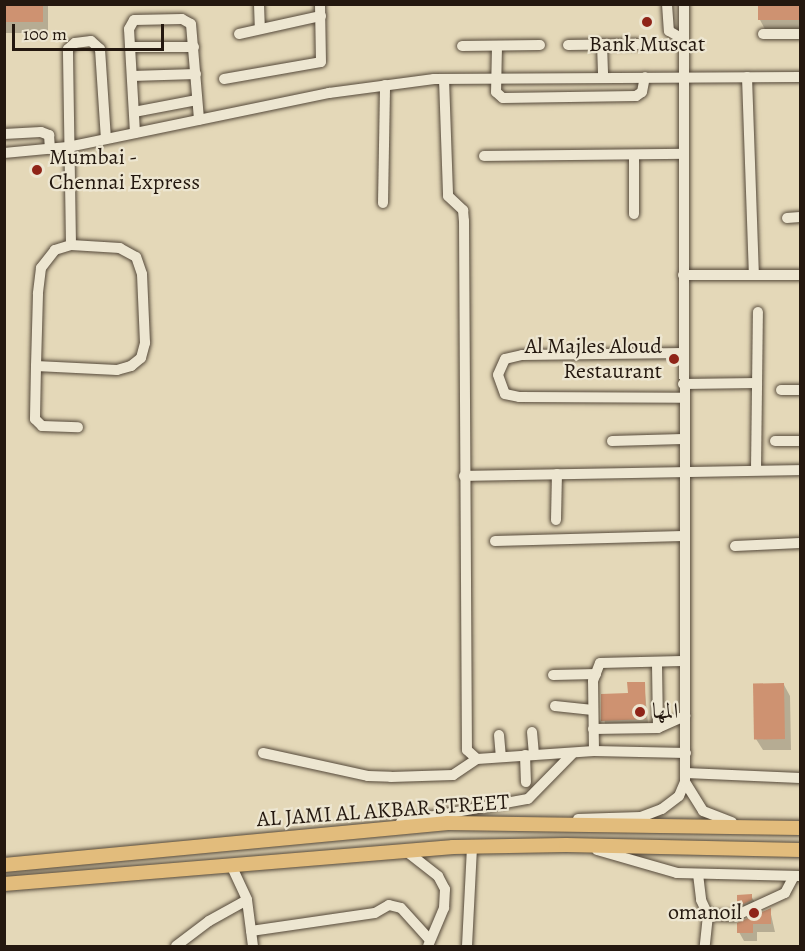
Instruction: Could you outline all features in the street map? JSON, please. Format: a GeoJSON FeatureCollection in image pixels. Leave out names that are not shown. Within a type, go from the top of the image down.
{"type":"FeatureCollection","features":[{"type":"Feature","properties":{"kind":"main road","name":"AL JAMI AL AKBAR STREET"},"geometry":{"type":"LineString","coordinates":[[4,865],[448,823],[801,828]]}},
{"type":"Feature","properties":{"kind":"main road","name":"AL JAMI AL AKBAR STREET"},"geometry":{"type":"LineString","coordinates":[[4,884],[472,847],[566,845],[801,850]]}},
{"type":"Feature","properties":{"kind":"street"},"geometry":{"type":"LineString","coordinates":[[259,4],[260,28]]}},
{"type":"Feature","properties":{"kind":"street"},"geometry":{"type":"LineString","coordinates":[[224,79],[321,62],[320,4]]}},
{"type":"Feature","properties":{"kind":"street"},"geometry":{"type":"LineString","coordinates":[[667,4],[669,30],[683,39]]}},
{"type":"Feature","properties":{"kind":"street"},"geometry":{"type":"LineString","coordinates":[[550,823],[574,819],[641,817],[662,809],[678,796],[685,777],[682,661],[684,4]]}},
{"type":"Feature","properties":{"kind":"street"},"geometry":{"type":"LineString","coordinates":[[239,34],[321,16]]}},
{"type":"Feature","properties":{"kind":"street"},"geometry":{"type":"LineString","coordinates":[[135,133],[130,47],[131,23],[143,18],[188,20],[193,27],[199,120]]}},
{"type":"Feature","properties":{"kind":"street"},"geometry":{"type":"LineString","coordinates":[[763,34],[801,34]]}},
{"type":"Feature","properties":{"kind":"street"},"geometry":{"type":"LineString","coordinates":[[71,245],[68,49],[75,43],[91,41],[100,49],[106,139]]}},
{"type":"Feature","properties":{"kind":"street"},"geometry":{"type":"LineString","coordinates":[[602,44],[603,77]]}},
{"type":"Feature","properties":{"kind":"street"},"geometry":{"type":"LineString","coordinates":[[568,45],[638,44]]}},
{"type":"Feature","properties":{"kind":"street"},"geometry":{"type":"LineString","coordinates":[[462,46],[540,45]]}},
{"type":"Feature","properties":{"kind":"street"},"geometry":{"type":"LineString","coordinates":[[497,46],[496,92],[503,98],[630,97],[642,92],[645,76]]}},
{"type":"Feature","properties":{"kind":"street"},"geometry":{"type":"LineString","coordinates":[[130,47],[194,47]]}},
{"type":"Feature","properties":{"kind":"street"},"geometry":{"type":"LineString","coordinates":[[132,76],[196,75]]}},
{"type":"Feature","properties":{"kind":"street"},"geometry":{"type":"LineString","coordinates":[[4,153],[68,147],[385,85],[444,79],[801,76]]}},
{"type":"Feature","properties":{"kind":"street"},"geometry":{"type":"LineString","coordinates":[[747,77],[754,275]]}},
{"type":"Feature","properties":{"kind":"street"},"geometry":{"type":"LineString","coordinates":[[444,79],[448,196],[458,202],[464,221],[465,741],[471,756],[477,759]]}},
{"type":"Feature","properties":{"kind":"street"},"geometry":{"type":"LineString","coordinates":[[383,203],[385,85]]}},
{"type":"Feature","properties":{"kind":"street"},"geometry":{"type":"LineString","coordinates":[[134,112],[197,100]]}},
{"type":"Feature","properties":{"kind":"street"},"geometry":{"type":"LineString","coordinates":[[4,134],[40,132],[49,135],[50,149]]}},
{"type":"Feature","properties":{"kind":"street"},"geometry":{"type":"LineString","coordinates":[[634,154],[634,214]]}},
{"type":"Feature","properties":{"kind":"street"},"geometry":{"type":"LineString","coordinates":[[484,156],[683,154]]}},
{"type":"Feature","properties":{"kind":"street"},"geometry":{"type":"LineString","coordinates":[[787,218],[801,217]]}},
{"type":"Feature","properties":{"kind":"street"},"geometry":{"type":"LineString","coordinates":[[36,366],[117,370],[131,366],[141,358],[145,343],[142,274],[136,257],[120,248],[71,245],[55,250],[41,268],[36,366],[34,419],[42,426],[78,427]]}},
{"type":"Feature","properties":{"kind":"street"},"geometry":{"type":"LineString","coordinates":[[683,275],[801,275]]}},
{"type":"Feature","properties":{"kind":"street"},"geometry":{"type":"LineString","coordinates":[[756,470],[758,312]]}},
{"type":"Feature","properties":{"kind":"street"},"geometry":{"type":"LineString","coordinates":[[683,353],[522,355],[505,359],[498,375],[505,394],[519,397],[683,398]]}},
{"type":"Feature","properties":{"kind":"street"},"geometry":{"type":"LineString","coordinates":[[683,384],[757,383]]}},
{"type":"Feature","properties":{"kind":"street"},"geometry":{"type":"LineString","coordinates":[[781,390],[801,390]]}},
{"type":"Feature","properties":{"kind":"street"},"geometry":{"type":"LineString","coordinates":[[612,441],[683,439]]}},
{"type":"Feature","properties":{"kind":"street"},"geometry":{"type":"LineString","coordinates":[[775,441],[801,441]]}},
{"type":"Feature","properties":{"kind":"street"},"geometry":{"type":"LineString","coordinates":[[464,476],[683,470],[801,470]]}},
{"type":"Feature","properties":{"kind":"street"},"geometry":{"type":"LineString","coordinates":[[556,520],[557,474]]}},
{"type":"Feature","properties":{"kind":"street"},"geometry":{"type":"LineString","coordinates":[[495,541],[682,536]]}},
{"type":"Feature","properties":{"kind":"street"},"geometry":{"type":"LineString","coordinates":[[735,546],[801,543]]}},
{"type":"Feature","properties":{"kind":"street"},"geometry":{"type":"LineString","coordinates":[[594,750],[593,710],[596,674],[600,663],[682,661]]}},
{"type":"Feature","properties":{"kind":"street"},"geometry":{"type":"LineString","coordinates":[[657,662],[658,728]]}},
{"type":"Feature","properties":{"kind":"street"},"geometry":{"type":"LineString","coordinates":[[553,675],[596,674]]}},
{"type":"Feature","properties":{"kind":"street"},"geometry":{"type":"LineString","coordinates":[[555,706],[593,710]]}},
{"type":"Feature","properties":{"kind":"street"},"geometry":{"type":"LineString","coordinates":[[593,729],[658,728],[685,716]]}},
{"type":"Feature","properties":{"kind":"street"},"geometry":{"type":"LineString","coordinates":[[526,782],[532,732]]}},
{"type":"Feature","properties":{"kind":"street"},"geometry":{"type":"LineString","coordinates":[[499,735],[501,757]]}},
{"type":"Feature","properties":{"kind":"street"},"geometry":{"type":"LineString","coordinates":[[263,753],[369,776],[391,777],[453,775],[477,759],[501,757],[572,754],[594,750],[686,753]]}},
{"type":"Feature","properties":{"kind":"street"},"geometry":{"type":"LineString","coordinates":[[367,829],[528,799],[572,754]]}},
{"type":"Feature","properties":{"kind":"street"},"geometry":{"type":"LineString","coordinates":[[685,777],[801,778]]}},
{"type":"Feature","properties":{"kind":"street"},"geometry":{"type":"LineString","coordinates":[[685,777],[703,811],[723,822],[783,828]]}},
{"type":"Feature","properties":{"kind":"street"},"geometry":{"type":"LineString","coordinates":[[566,845],[620,854],[677,873],[797,876]]}},
{"type":"Feature","properties":{"kind":"street"},"geometry":{"type":"LineString","coordinates":[[466,946],[472,847]]}},
{"type":"Feature","properties":{"kind":"street"},"geometry":{"type":"LineString","coordinates":[[251,931],[375,913],[389,905],[401,908],[429,943],[444,908],[445,889],[438,876],[406,851]]}},
{"type":"Feature","properties":{"kind":"street"},"geometry":{"type":"LineString","coordinates":[[231,866],[247,900],[253,946]]}},
{"type":"Feature","properties":{"kind":"street"},"geometry":{"type":"LineString","coordinates":[[698,874],[701,900],[708,915],[705,946]]}},
{"type":"Feature","properties":{"kind":"street"},"geometry":{"type":"LineString","coordinates":[[708,915],[735,916],[785,893],[797,876]]}},
{"type":"Feature","properties":{"kind":"street"},"geometry":{"type":"LineString","coordinates":[[176,946],[209,921],[247,900]]}},
{"type":"Feature","properties":{"kind":"building"},"geometry":{"type":"Polygon","coordinates":[[[4,4],[43,4],[43,22],[4,22],[4,4]]]}},
{"type":"Feature","properties":{"kind":"building"},"geometry":{"type":"Polygon","coordinates":[[[758,4],[800,4],[800,20],[758,20],[758,4]]]}},
{"type":"Feature","properties":{"kind":"building"},"geometry":{"type":"Polygon","coordinates":[[[627,682],[645,682],[646,719],[601,721],[601,694],[628,693],[627,682]]]}},
{"type":"Feature","properties":{"kind":"building"},"geometry":{"type":"Polygon","coordinates":[[[784,683],[785,739],[754,740],[753,684],[784,683]]]}},
{"type":"Feature","properties":{"kind":"building"},"geometry":{"type":"Polygon","coordinates":[[[752,894],[752,900],[737,907],[737,895],[752,894]]]}},
{"type":"Feature","properties":{"kind":"building"},"geometry":{"type":"Polygon","coordinates":[[[771,908],[771,924],[753,924],[753,933],[737,933],[737,923],[771,908]]]}},
{"type":"Feature","properties":{"kind":"place","name":"Bank Muscat"},"geometry":{"type":"Point","coordinates":[647,22]}},
{"type":"Feature","properties":{"kind":"place","name":"Mumbai - Chennai Express"},"geometry":{"type":"Point","coordinates":[37,170]}},
{"type":"Feature","properties":{"kind":"place","name":"Al Majles Aloud Restaurant"},"geometry":{"type":"Point","coordinates":[674,359]}},
{"type":"Feature","properties":{"kind":"place","name":"المه‍ا"},"geometry":{"type":"Point","coordinates":[640,712]}},
{"type":"Feature","properties":{"kind":"place","name":"omanoil"},"geometry":{"type":"Point","coordinates":[754,913]}}]}
